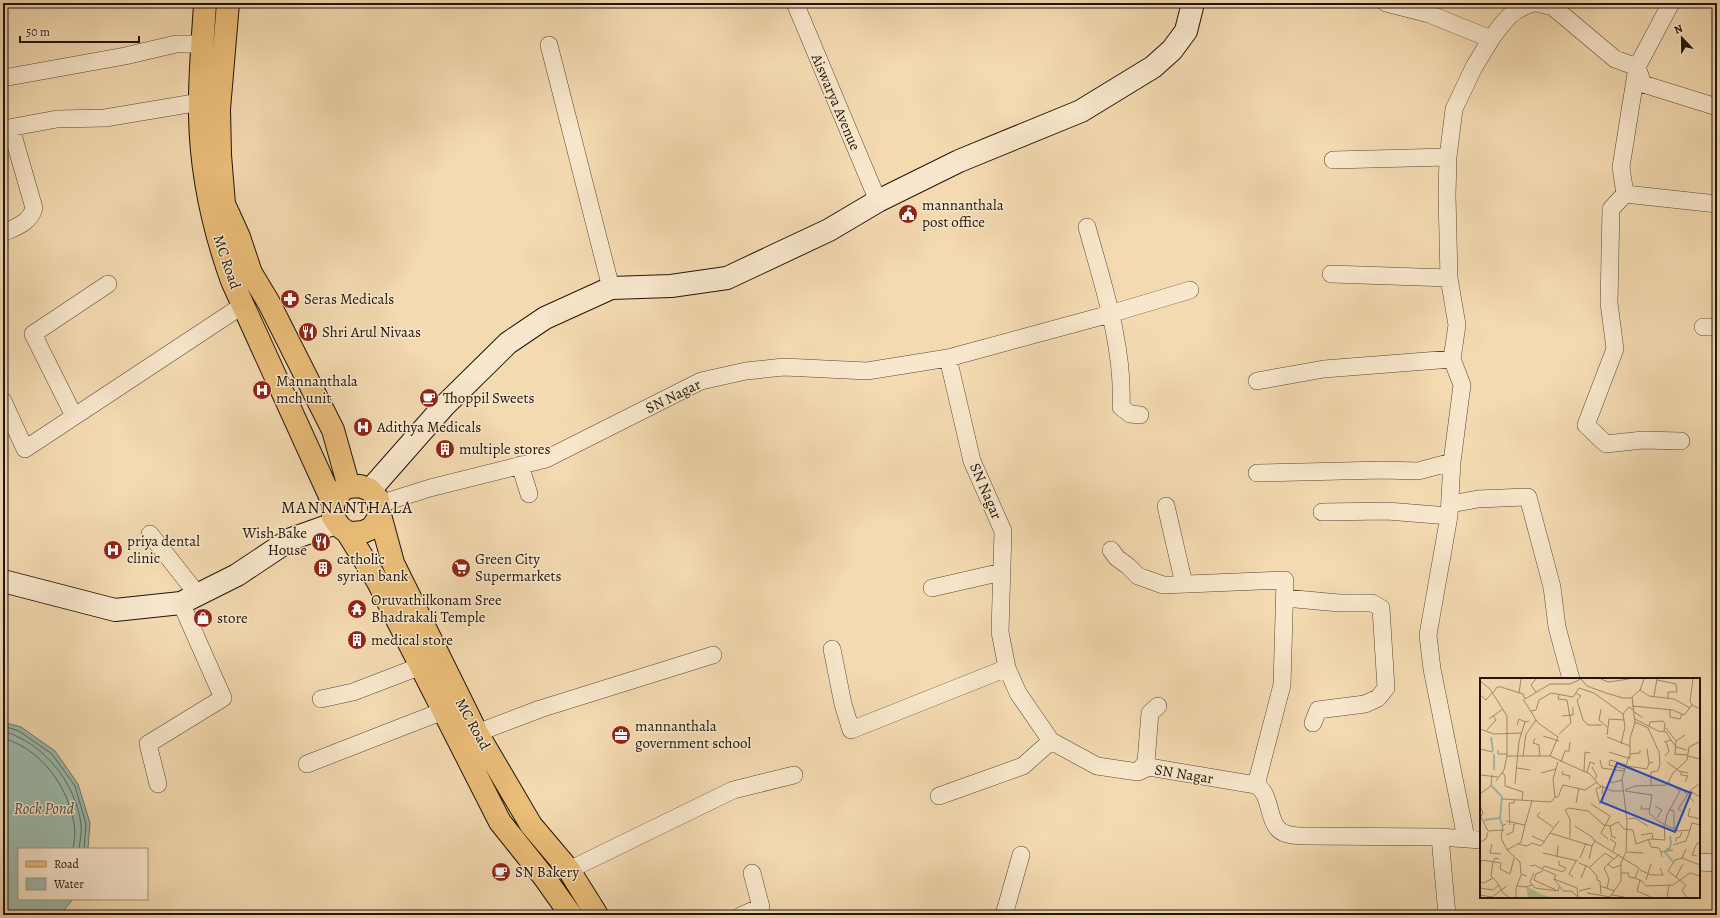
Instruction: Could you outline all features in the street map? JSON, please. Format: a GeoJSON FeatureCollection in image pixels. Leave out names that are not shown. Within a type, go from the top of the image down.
{"type":"FeatureCollection","features":[{"type":"Feature","properties":{"kind":"main road","name":"MC Road"},"geometry":{"type":"LineString","coordinates":[[205,3],[200,102],[206,184],[212,216],[232,281],[339,519],[378,582],[500,822],[544,877],[571,915]]}},
{"type":"Feature","properties":{"kind":"main road","name":"MC Road"},"geometry":{"type":"LineString","coordinates":[[228,3],[219,109],[220,155],[224,204],[239,237],[251,273],[269,303],[333,430],[370,499],[393,563],[477,733],[531,825],[569,870],[597,915]]}},
{"type":"Feature","properties":{"kind":"main road"},"geometry":{"type":"LineString","coordinates":[[370,499],[342,490],[339,519],[353,534],[372,528],[370,499],[444,406],[508,343],[545,318],[611,288],[671,286],[727,278],[829,230],[878,201],[959,161],[1081,112],[1153,67],[1172,50],[1186,31],[1193,3]]}},
{"type":"Feature","properties":{"kind":"main road"},"geometry":{"type":"LineString","coordinates":[[3,581],[115,610],[189,599],[237,575],[291,539],[339,519]]}},
{"type":"Feature","properties":{"kind":"street","name":"Aiswarya Avenue"},"geometry":{"type":"LineString","coordinates":[[795,3],[878,201]]}},
{"type":"Feature","properties":{"kind":"street"},"geometry":{"type":"LineString","coordinates":[[1386,3],[1429,14],[1491,39]]}},
{"type":"Feature","properties":{"kind":"street"},"geometry":{"type":"LineString","coordinates":[[1111,550],[1138,576],[1163,585],[1285,580],[1282,685],[1256,785],[1265,796],[1271,816],[1277,826],[1287,834],[1337,837],[1440,837],[1473,839],[1432,669],[1428,635],[1450,509],[1452,462],[1462,385],[1452,359],[1456,325],[1448,278],[1448,157],[1454,109],[1474,67],[1491,39],[1506,19],[1522,6],[1534,3]]}},
{"type":"Feature","properties":{"kind":"street"},"geometry":{"type":"LineString","coordinates":[[1537,3],[1553,7],[1615,59],[1637,67]]}},
{"type":"Feature","properties":{"kind":"street"},"geometry":{"type":"LineString","coordinates":[[1625,194],[1621,167],[1637,67],[1671,3]]}},
{"type":"Feature","properties":{"kind":"street"},"geometry":{"type":"LineString","coordinates":[[3,78],[125,56],[176,44],[203,44]]}},
{"type":"Feature","properties":{"kind":"street"},"geometry":{"type":"LineString","coordinates":[[549,45],[611,288]]}},
{"type":"Feature","properties":{"kind":"street"},"geometry":{"type":"LineString","coordinates":[[1637,67],[1643,84],[1717,107]]}},
{"type":"Feature","properties":{"kind":"street"},"geometry":{"type":"LineString","coordinates":[[3,233],[23,224],[32,216],[34,208],[7,129],[57,119],[105,118],[200,102]]}},
{"type":"Feature","properties":{"kind":"street"},"geometry":{"type":"LineString","coordinates":[[1333,160],[1448,157]]}},
{"type":"Feature","properties":{"kind":"street"},"geometry":{"type":"LineString","coordinates":[[1625,194],[1717,204]]}},
{"type":"Feature","properties":{"kind":"street"},"geometry":{"type":"LineString","coordinates":[[1625,194],[1611,209],[1610,303],[1615,349],[1586,426],[1606,444],[1643,440],[1682,441]]}},
{"type":"Feature","properties":{"kind":"street"},"geometry":{"type":"LineString","coordinates":[[1087,227],[1110,314],[1117,347],[1121,382],[1121,407],[1130,414],[1140,415]]}},
{"type":"Feature","properties":{"kind":"street"},"geometry":{"type":"LineString","coordinates":[[1331,274],[1448,278]]}},
{"type":"Feature","properties":{"kind":"street"},"geometry":{"type":"LineString","coordinates":[[74,416],[32,334],[108,284]]}},
{"type":"Feature","properties":{"kind":"street"},"geometry":{"type":"LineString","coordinates":[[948,358],[1110,314],[1190,290]]}},
{"type":"Feature","properties":{"kind":"street"},"geometry":{"type":"LineString","coordinates":[[3,401],[25,449],[243,305]]}},
{"type":"Feature","properties":{"kind":"street","name":"SN Nagar"},"geometry":{"type":"LineString","coordinates":[[370,499],[430,488],[546,459],[700,381],[746,371],[784,367],[867,371],[948,358],[972,461],[1004,531],[1000,632],[1008,668],[1018,693],[1052,741],[1097,766],[1138,772],[1149,767],[1256,785]]}},
{"type":"Feature","properties":{"kind":"street"},"geometry":{"type":"LineString","coordinates":[[1257,381],[1324,368],[1452,359]]}},
{"type":"Feature","properties":{"kind":"street"},"geometry":{"type":"LineString","coordinates":[[1257,472],[1383,470],[1418,471],[1452,462]]}},
{"type":"Feature","properties":{"kind":"street"},"geometry":{"type":"LineString","coordinates":[[520,465],[529,494]]}},
{"type":"Feature","properties":{"kind":"street"},"geometry":{"type":"LineString","coordinates":[[1322,512],[1450,509],[1456,503],[1478,498],[1528,497],[1552,587],[1556,627],[1571,678]]}},
{"type":"Feature","properties":{"kind":"street"},"geometry":{"type":"LineString","coordinates":[[1166,506],[1184,584]]}},
{"type":"Feature","properties":{"kind":"street"},"geometry":{"type":"LineString","coordinates":[[150,534],[189,599],[223,698],[148,744],[158,784]]}},
{"type":"Feature","properties":{"kind":"street"},"geometry":{"type":"LineString","coordinates":[[932,588],[1002,572]]}},
{"type":"Feature","properties":{"kind":"street"},"geometry":{"type":"LineString","coordinates":[[1285,598],[1339,603],[1372,603],[1381,608],[1386,688],[1378,698],[1365,704],[1318,710],[1313,723]]}},
{"type":"Feature","properties":{"kind":"street"},"geometry":{"type":"LineString","coordinates":[[832,649],[843,704],[851,730],[1008,668]]}},
{"type":"Feature","properties":{"kind":"street"},"geometry":{"type":"LineString","coordinates":[[477,733],[540,709],[713,655]]}},
{"type":"Feature","properties":{"kind":"street"},"geometry":{"type":"LineString","coordinates":[[321,699],[352,692],[421,666]]}},
{"type":"Feature","properties":{"kind":"street"},"geometry":{"type":"LineString","coordinates":[[1138,772],[1146,762],[1150,713],[1158,706]]}},
{"type":"Feature","properties":{"kind":"street"},"geometry":{"type":"LineString","coordinates":[[307,764],[444,711]]}},
{"type":"Feature","properties":{"kind":"street"},"geometry":{"type":"LineString","coordinates":[[938,796],[1023,766],[1052,741]]}},
{"type":"Feature","properties":{"kind":"street"},"geometry":{"type":"LineString","coordinates":[[569,870],[733,790],[794,775]]}},
{"type":"Feature","properties":{"kind":"street"},"geometry":{"type":"LineString","coordinates":[[1440,837],[1447,915]]}},
{"type":"Feature","properties":{"kind":"street"},"geometry":{"type":"LineString","coordinates":[[1004,915],[1021,855]]}},
{"type":"Feature","properties":{"kind":"street"},"geometry":{"type":"LineString","coordinates":[[1700,862],[1717,863]]}},
{"type":"Feature","properties":{"kind":"street"},"geometry":{"type":"LineString","coordinates":[[742,915],[761,908],[752,873]]}},
{"type":"Feature","properties":{"kind":"water","name":"Rock Pond"},"geometry":{"type":"Polygon","coordinates":[[[3,722],[21,727],[55,751],[78,784],[90,823],[88,848],[18,848],[18,900],[72,900],[60,915],[3,915],[3,722]]]}},
{"type":"Feature","properties":{"kind":"place","name":"mannanthala post office"},"geometry":{"type":"Point","coordinates":[908,214]}},
{"type":"Feature","properties":{"kind":"place","name":"Seras Medicals"},"geometry":{"type":"Point","coordinates":[290,299]}},
{"type":"Feature","properties":{"kind":"place","name":"Shri Arul Nivaas"},"geometry":{"type":"Point","coordinates":[308,332]}},
{"type":"Feature","properties":{"kind":"place","name":"Mannanthala mch unit"},"geometry":{"type":"Point","coordinates":[262,390]}},
{"type":"Feature","properties":{"kind":"place","name":"Thoppil Sweets"},"geometry":{"type":"Point","coordinates":[429,398]}},
{"type":"Feature","properties":{"kind":"place","name":"Adithya Medicals"},"geometry":{"type":"Point","coordinates":[363,427]}},
{"type":"Feature","properties":{"kind":"place","name":"multiple stores"},"geometry":{"type":"Point","coordinates":[445,449]}},
{"type":"Feature","properties":{"kind":"place","name":"Wish Bake House"},"geometry":{"type":"Point","coordinates":[321,542]}},
{"type":"Feature","properties":{"kind":"place","name":"priya dental clinic"},"geometry":{"type":"Point","coordinates":[113,550]}},
{"type":"Feature","properties":{"kind":"place","name":"catholic syrian bank"},"geometry":{"type":"Point","coordinates":[323,568]}},
{"type":"Feature","properties":{"kind":"place","name":"Green City Supermarkets"},"geometry":{"type":"Point","coordinates":[461,568]}},
{"type":"Feature","properties":{"kind":"place","name":"Oruvathilkonam Sree Bhadrakali Temple"},"geometry":{"type":"Point","coordinates":[357,609]}},
{"type":"Feature","properties":{"kind":"place","name":"store"},"geometry":{"type":"Point","coordinates":[203,618]}},
{"type":"Feature","properties":{"kind":"place","name":"medical store"},"geometry":{"type":"Point","coordinates":[357,640]}},
{"type":"Feature","properties":{"kind":"place","name":"mannanthala government school"},"geometry":{"type":"Point","coordinates":[621,735]}},
{"type":"Feature","properties":{"kind":"place","name":"SN Bakery"},"geometry":{"type":"Point","coordinates":[501,872]}},
{"type":"Feature","properties":{"kind":"district","name":"MANNANTHALA"},"geometry":{"type":"Point","coordinates":[347,507]}}]}
